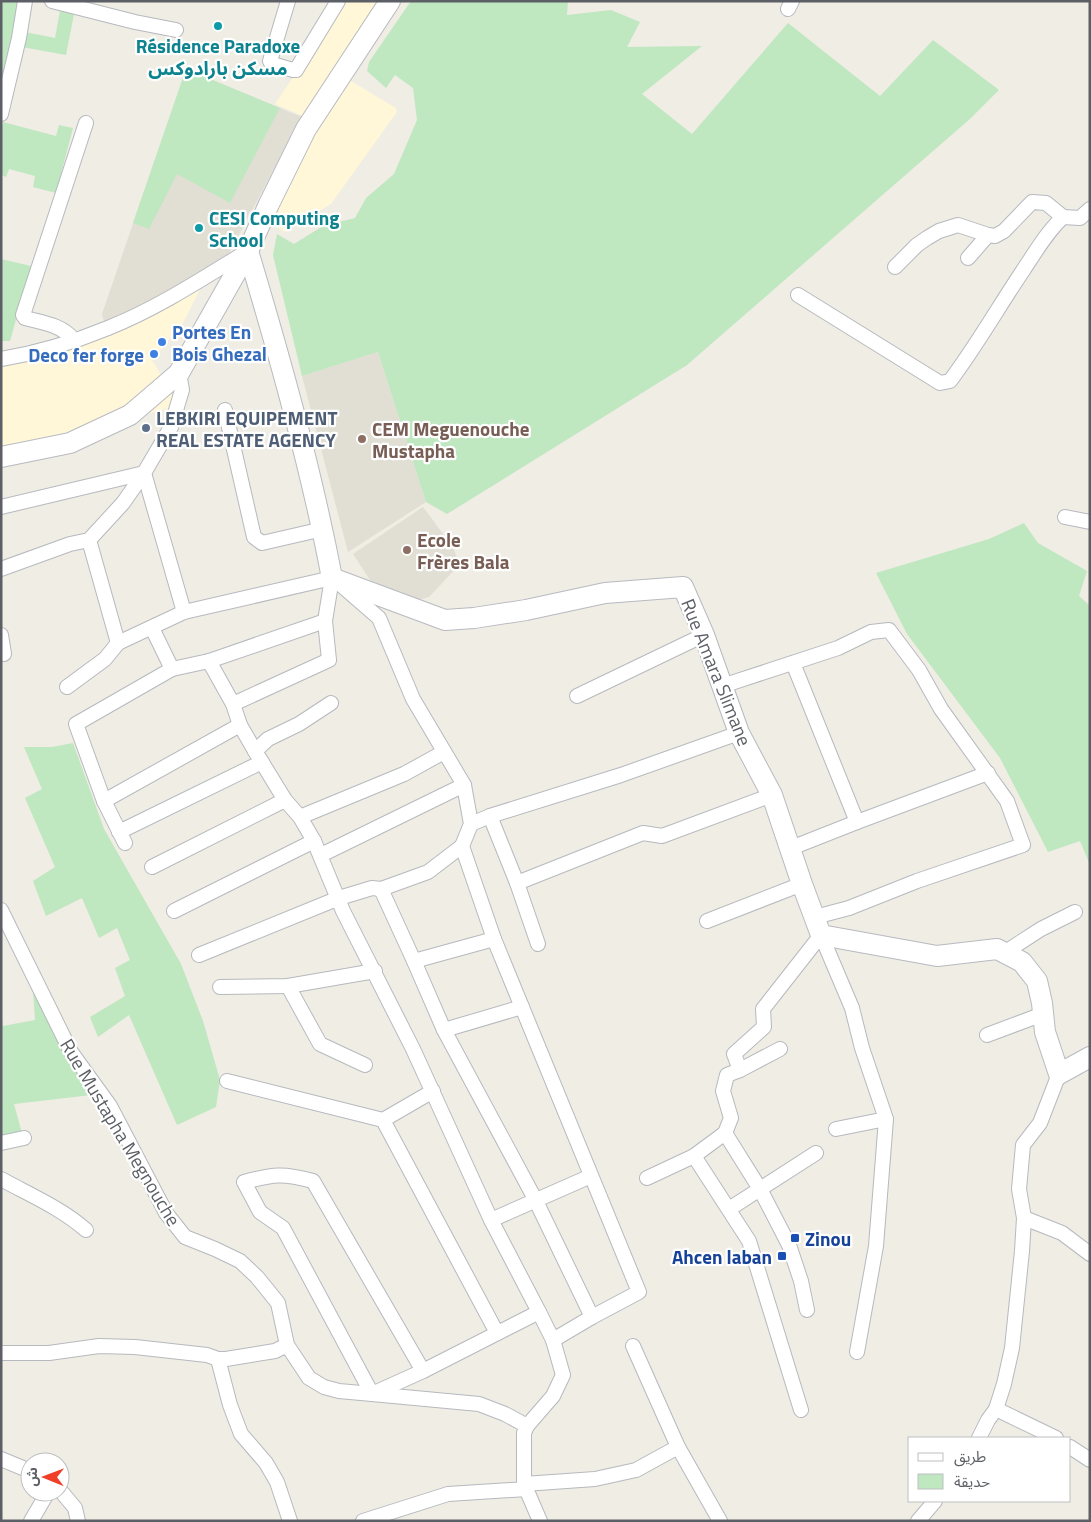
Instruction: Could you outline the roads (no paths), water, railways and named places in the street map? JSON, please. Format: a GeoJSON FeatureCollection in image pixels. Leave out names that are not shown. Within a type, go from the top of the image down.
{"type":"FeatureCollection","features":[{"type":"Feature","properties":{"kind":"street"},"geometry":{"type":"LineString","coordinates":[[1,114],[19,38],[25,1]]}},
{"type":"Feature","properties":{"kind":"street"},"geometry":{"type":"LineString","coordinates":[[52,1],[135,22],[176,30]]}},
{"type":"Feature","properties":{"kind":"street"},"geometry":{"type":"LineString","coordinates":[[288,1],[270,61],[272,64],[293,70],[296,70],[338,1]]}},
{"type":"Feature","properties":{"kind":"street"},"geometry":{"type":"LineString","coordinates":[[1,457],[70,443],[130,415],[179,374],[248,251],[306,128],[390,1]]}},
{"type":"Feature","properties":{"kind":"street"},"geometry":{"type":"LineString","coordinates":[[74,340],[68,332],[53,325],[25,318],[24,315],[86,123]]}},
{"type":"Feature","properties":{"kind":"street"},"geometry":{"type":"LineString","coordinates":[[895,267],[918,244],[939,231],[958,225],[995,236],[1004,230],[1032,202],[1046,202],[1063,217],[1080,218],[1090,209]]}},
{"type":"Feature","properties":{"kind":"street"},"geometry":{"type":"LineString","coordinates":[[798,295],[940,383],[950,381],[975,347],[1010,289],[1052,227],[1063,217]]}},
{"type":"Feature","properties":{"kind":"street"},"geometry":{"type":"LineString","coordinates":[[968,258],[988,235]]}},
{"type":"Feature","properties":{"kind":"street"},"geometry":{"type":"LineString","coordinates":[[1,359],[24,355],[109,328],[170,297],[248,251]]}},
{"type":"Feature","properties":{"kind":"street"},"geometry":{"type":"LineString","coordinates":[[233,704],[329,660],[325,622],[332,578],[323,529],[270,326],[248,251]]}},
{"type":"Feature","properties":{"kind":"street"},"geometry":{"type":"LineString","coordinates":[[1,569],[70,544],[89,540],[123,503],[144,473],[171,427],[182,390],[179,374]]}},
{"type":"Feature","properties":{"kind":"street"},"geometry":{"type":"LineString","coordinates":[[225,410],[254,537],[262,543],[323,529]]}},
{"type":"Feature","properties":{"kind":"street"},"geometry":{"type":"LineString","coordinates":[[1,506],[144,473]]}},
{"type":"Feature","properties":{"kind":"street"},"geometry":{"type":"LineString","coordinates":[[144,473],[184,612]]}},
{"type":"Feature","properties":{"kind":"street"},"geometry":{"type":"LineString","coordinates":[[1065,517],[1090,522]]}},
{"type":"Feature","properties":{"kind":"street"},"geometry":{"type":"LineString","coordinates":[[89,540],[118,643]]}},
{"type":"Feature","properties":{"kind":"street"},"geometry":{"type":"LineString","coordinates":[[67,687],[105,659],[118,643],[184,612],[332,578]]}},
{"type":"Feature","properties":{"kind":"street"},"geometry":{"type":"LineString","coordinates":[[199,956],[339,898],[372,888],[381,890],[428,872],[462,846],[471,824],[464,785],[413,699],[379,618],[332,578]]}},
{"type":"Feature","properties":{"kind":"street","name":"Rue Amara Slimane"},"geometry":{"type":"LineString","coordinates":[[332,578],[445,620],[474,618],[526,610],[605,594],[683,587],[704,635],[739,733],[772,795],[818,926]]}},
{"type":"Feature","properties":{"kind":"street"},"geometry":{"type":"LineString","coordinates":[[325,622],[209,661],[172,669],[76,724],[104,801],[122,838],[258,757],[268,739],[299,724],[330,703]]}},
{"type":"Feature","properties":{"kind":"street"},"geometry":{"type":"LineString","coordinates":[[152,628],[172,669]]}},
{"type":"Feature","properties":{"kind":"street"},"geometry":{"type":"LineString","coordinates":[[722,686],[838,648],[871,632],[889,630],[919,670],[941,708],[1007,801],[1023,845],[849,908],[818,926],[763,1009],[764,1027],[734,1054],[740,1070]]}},
{"type":"Feature","properties":{"kind":"street"},"geometry":{"type":"LineString","coordinates":[[1,635],[4,654]]}},
{"type":"Feature","properties":{"kind":"street"},"geometry":{"type":"LineString","coordinates":[[577,696],[704,635]]}},
{"type":"Feature","properties":{"kind":"street"},"geometry":{"type":"LineString","coordinates":[[209,661],[233,704],[240,725],[258,757],[285,800],[300,817],[322,855],[343,910],[433,1091],[491,1220],[553,1340],[563,1375],[554,1396],[527,1426],[524,1433],[526,1486],[540,1521]]}},
{"type":"Feature","properties":{"kind":"street"},"geometry":{"type":"LineString","coordinates":[[793,662],[857,822]]}},
{"type":"Feature","properties":{"kind":"street"},"geometry":{"type":"LineString","coordinates":[[104,801],[240,725]]}},
{"type":"Feature","properties":{"kind":"street"},"geometry":{"type":"LineString","coordinates":[[471,824],[490,816],[621,775],[739,733]]}},
{"type":"Feature","properties":{"kind":"street"},"geometry":{"type":"LineString","coordinates":[[300,817],[404,774],[444,752]]}},
{"type":"Feature","properties":{"kind":"street"},"geometry":{"type":"LineString","coordinates":[[790,848],[988,773]]}},
{"type":"Feature","properties":{"kind":"street"},"geometry":{"type":"LineString","coordinates":[[322,855],[464,785]]}},
{"type":"Feature","properties":{"kind":"street"},"geometry":{"type":"LineString","coordinates":[[517,883],[643,834],[662,836],[772,795]]}},
{"type":"Feature","properties":{"kind":"street"},"geometry":{"type":"LineString","coordinates":[[152,867],[285,800]]}},
{"type":"Feature","properties":{"kind":"street"},"geometry":{"type":"LineString","coordinates":[[490,816],[517,883],[538,944]]}},
{"type":"Feature","properties":{"kind":"street"},"geometry":{"type":"LineString","coordinates":[[174,911],[314,841]]}},
{"type":"Feature","properties":{"kind":"street"},"geometry":{"type":"LineString","coordinates":[[462,846],[494,939],[639,1292],[553,1340]]}},
{"type":"Feature","properties":{"kind":"street"},"geometry":{"type":"LineString","coordinates":[[707,921],[802,884]]}},
{"type":"Feature","properties":{"kind":"street"},"geometry":{"type":"LineString","coordinates":[[381,890],[444,1030],[535,1200],[592,1317]]}},
{"type":"Feature","properties":{"kind":"street","name":"Rue Mustapha Megnouche"},"geometry":{"type":"LineString","coordinates":[[1,910],[71,1052],[110,1106],[166,1213],[185,1237],[240,1261],[257,1277],[278,1303],[287,1345]]}},
{"type":"Feature","properties":{"kind":"street"},"geometry":{"type":"LineString","coordinates":[[1004,953],[1040,929],[1075,912]]}},
{"type":"Feature","properties":{"kind":"street"},"geometry":{"type":"LineString","coordinates":[[818,926],[937,956],[997,949],[1022,962],[1036,981],[1042,1003],[1044,1032],[1058,1074],[1040,1123],[1023,1144],[1019,1189],[1024,1218],[1012,1348],[996,1409],[980,1437]]}},
{"type":"Feature","properties":{"kind":"street"},"geometry":{"type":"LineString","coordinates":[[818,926],[852,1008],[862,1048],[886,1119],[876,1246],[857,1352]]}},
{"type":"Feature","properties":{"kind":"street"},"geometry":{"type":"LineString","coordinates":[[414,961],[494,939]]}},
{"type":"Feature","properties":{"kind":"street"},"geometry":{"type":"LineString","coordinates":[[220,987],[288,986],[375,971]]}},
{"type":"Feature","properties":{"kind":"street"},"geometry":{"type":"LineString","coordinates":[[288,986],[320,1044],[365,1065]]}},
{"type":"Feature","properties":{"kind":"street"},"geometry":{"type":"LineString","coordinates":[[444,1030],[522,1007]]}},
{"type":"Feature","properties":{"kind":"street"},"geometry":{"type":"LineString","coordinates":[[988,1035],[1043,1014]]}},
{"type":"Feature","properties":{"kind":"street"},"geometry":{"type":"LineString","coordinates":[[647,1178],[694,1156],[725,1134],[731,1118],[723,1090],[727,1075],[780,1049]]}},
{"type":"Feature","properties":{"kind":"street"},"geometry":{"type":"LineString","coordinates":[[1058,1074],[1090,1057]]}},
{"type":"Feature","properties":{"kind":"street"},"geometry":{"type":"LineString","coordinates":[[227,1081],[383,1120],[433,1091]]}},
{"type":"Feature","properties":{"kind":"street"},"geometry":{"type":"LineString","coordinates":[[836,1129],[886,1119]]}},
{"type":"Feature","properties":{"kind":"street"},"geometry":{"type":"LineString","coordinates":[[383,1120],[498,1333]]}},
{"type":"Feature","properties":{"kind":"street"},"geometry":{"type":"LineString","coordinates":[[725,1134],[760,1189],[789,1245],[801,1281],[807,1310]]}},
{"type":"Feature","properties":{"kind":"street"},"geometry":{"type":"LineString","coordinates":[[1,1143],[24,1138]]}},
{"type":"Feature","properties":{"kind":"street"},"geometry":{"type":"LineString","coordinates":[[729,1209],[816,1153]]}},
{"type":"Feature","properties":{"kind":"street"},"geometry":{"type":"LineString","coordinates":[[694,1156],[749,1241],[802,1410]]}},
{"type":"Feature","properties":{"kind":"street"},"geometry":{"type":"LineString","coordinates":[[372,1394],[283,1228],[260,1212],[244,1182],[269,1175],[291,1176],[313,1181],[423,1371]]}},
{"type":"Feature","properties":{"kind":"street"},"geometry":{"type":"LineString","coordinates":[[491,1220],[591,1176]]}},
{"type":"Feature","properties":{"kind":"street"},"geometry":{"type":"LineString","coordinates":[[1,1179],[56,1208],[86,1230]]}},
{"type":"Feature","properties":{"kind":"street"},"geometry":{"type":"LineString","coordinates":[[1024,1218],[1062,1232],[1090,1254]]}},
{"type":"Feature","properties":{"kind":"street"},"geometry":{"type":"LineString","coordinates":[[372,1394],[423,1371],[539,1312]]}},
{"type":"Feature","properties":{"kind":"street"},"geometry":{"type":"LineString","coordinates":[[1,1353],[49,1353],[99,1346],[135,1347],[226,1359],[275,1351],[287,1345],[309,1378],[324,1387],[340,1391],[479,1404],[505,1414],[527,1426]]}},
{"type":"Feature","properties":{"kind":"street"},"geometry":{"type":"LineString","coordinates":[[633,1346],[678,1448],[720,1521]]}},
{"type":"Feature","properties":{"kind":"street"},"geometry":{"type":"LineString","coordinates":[[218,1359],[230,1405],[241,1434],[266,1463],[277,1482],[290,1521]]}},
{"type":"Feature","properties":{"kind":"street"},"geometry":{"type":"LineString","coordinates":[[996,1409],[1054,1437]]}},
{"type":"Feature","properties":{"kind":"street"},"geometry":{"type":"LineString","coordinates":[[362,1521],[448,1494],[595,1479],[636,1470],[678,1448]]}},
{"type":"Feature","properties":{"kind":"street"},"geometry":{"type":"LineString","coordinates":[[1071,1448],[1090,1460]]}},
{"type":"Feature","properties":{"kind":"street"},"geometry":{"type":"LineString","coordinates":[[1,1459],[20,1467]]}},
{"type":"Feature","properties":{"kind":"street"},"geometry":{"type":"LineString","coordinates":[[31,1521],[42,1502]]}},
{"type":"Feature","properties":{"kind":"street"},"geometry":{"type":"LineString","coordinates":[[70,1502],[75,1508],[78,1521]]}},
{"type":"Feature","properties":{"kind":"street"},"geometry":{"type":"LineString","coordinates":[[918,1521],[934,1502]]}},
{"type":"Feature","properties":{"kind":"place","name":"Résidence Paradoxe مسكن بارادوكس"},"geometry":{"type":"Point","coordinates":[218,26]}},
{"type":"Feature","properties":{"kind":"place","name":"CESI Computing School"},"geometry":{"type":"Point","coordinates":[199,228]}},
{"type":"Feature","properties":{"kind":"place","name":"Portes En Bois Ghezal"},"geometry":{"type":"Point","coordinates":[162,342]}},
{"type":"Feature","properties":{"kind":"place","name":"Deco fer forge"},"geometry":{"type":"Point","coordinates":[154,354]}},
{"type":"Feature","properties":{"kind":"place","name":"LEBKIRI EQUIPEMENT REAL ESTATE AGENCY"},"geometry":{"type":"Point","coordinates":[146,428]}},
{"type":"Feature","properties":{"kind":"place","name":"CEM Meguenouche Mustapha"},"geometry":{"type":"Point","coordinates":[362,439]}},
{"type":"Feature","properties":{"kind":"place","name":"Ecole Frères Bala"},"geometry":{"type":"Point","coordinates":[407,550]}},
{"type":"Feature","properties":{"kind":"place","name":"Zinou"},"geometry":{"type":"Point","coordinates":[795,1238]}},
{"type":"Feature","properties":{"kind":"place","name":"Ahcen laban"},"geometry":{"type":"Point","coordinates":[782,1256]}}]}
